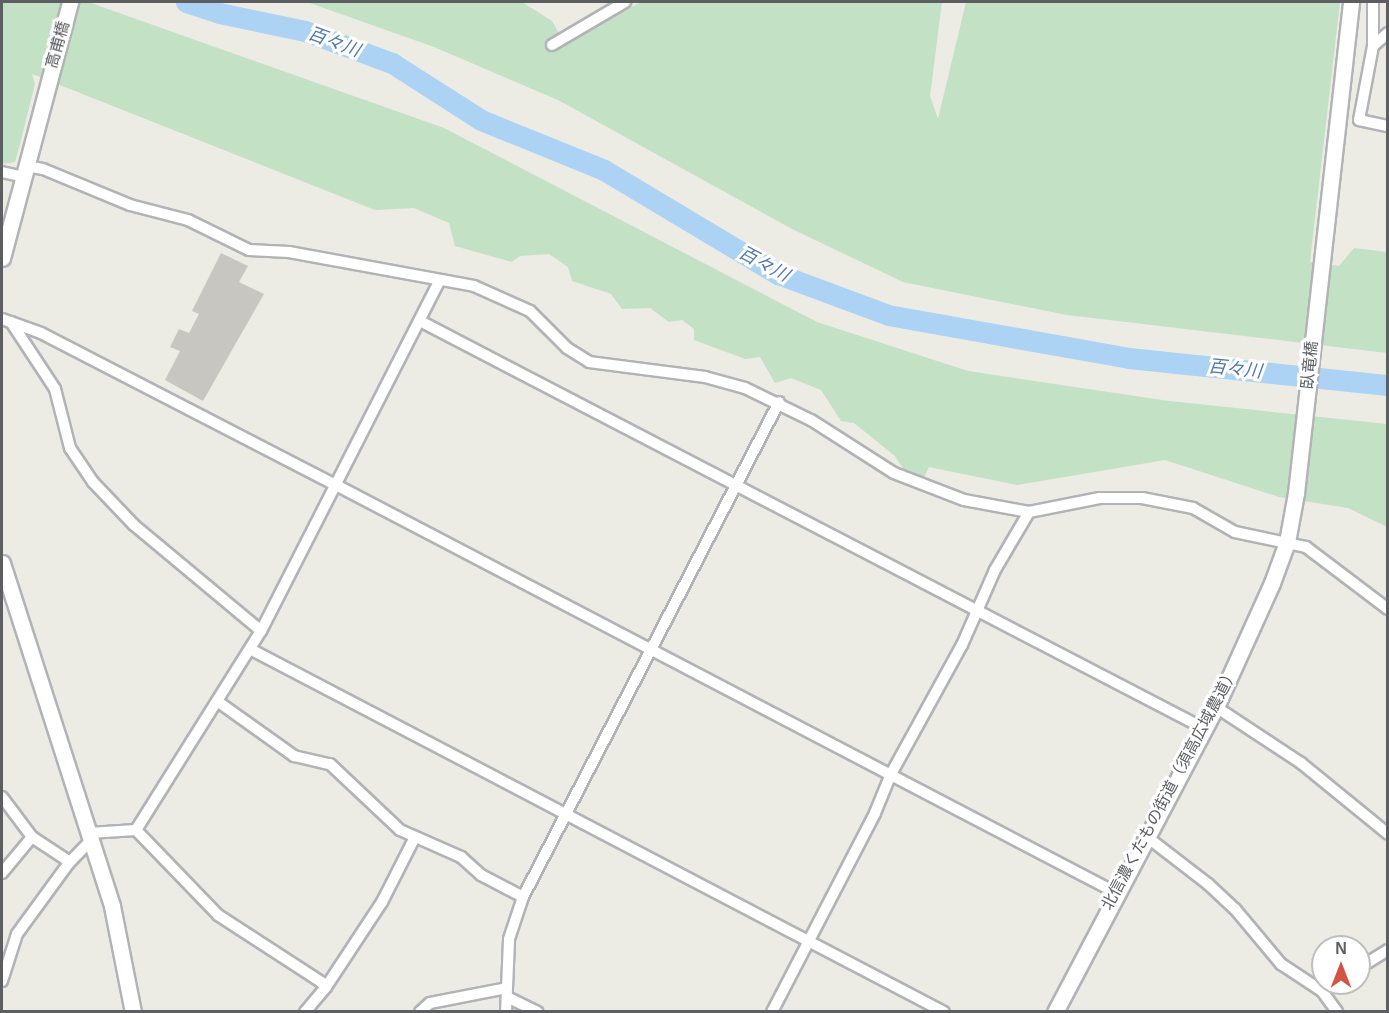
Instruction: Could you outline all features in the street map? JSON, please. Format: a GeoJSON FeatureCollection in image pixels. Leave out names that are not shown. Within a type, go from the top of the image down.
{"type":"FeatureCollection","features":[{"type":"Feature","properties":{"kind":"street","name":"高甫橋"},"geometry":{"type":"LineString","coordinates":[[2,258],[70,2]]}},
{"type":"Feature","properties":{"kind":"street"},"geometry":{"type":"LineString","coordinates":[[552,45],[624,2]]}},
{"type":"Feature","properties":{"kind":"street","name":"臥竜橋"},"geometry":{"type":"LineString","coordinates":[[1296,493],[1350,2]]}},
{"type":"Feature","properties":{"kind":"street"},"geometry":{"type":"LineString","coordinates":[[1373,2],[1373,46],[1359,120],[1388,126]]}},
{"type":"Feature","properties":{"kind":"street"},"geometry":{"type":"LineString","coordinates":[[1373,46],[1388,33]]}},
{"type":"Feature","properties":{"kind":"street"},"geometry":{"type":"LineString","coordinates":[[1373,46],[1388,49]]}},
{"type":"Feature","properties":{"kind":"street"},"geometry":{"type":"LineString","coordinates":[[2,172],[43,169],[130,205],[188,220],[249,250],[299,254],[439,282],[474,286],[530,311],[567,348],[589,362],[705,377],[778,402],[894,473],[964,500],[1029,512],[1100,498],[1142,498],[1192,508],[1235,532],[1306,547],[1388,609]]}},
{"type":"Feature","properties":{"kind":"street"},"geometry":{"type":"LineString","coordinates":[[136,830],[261,631],[439,282]]}},
{"type":"Feature","properties":{"kind":"street"},"geometry":{"type":"LineString","coordinates":[[6,321],[41,333],[1115,892]]}},
{"type":"Feature","properties":{"kind":"street"},"geometry":{"type":"LineString","coordinates":[[6,321],[56,389],[70,448],[93,482],[134,525],[261,631]]}},
{"type":"Feature","properties":{"kind":"street"},"geometry":{"type":"LineString","coordinates":[[420,321],[1205,729]]}},
{"type":"Feature","properties":{"kind":"street"},"geometry":{"type":"LineString","coordinates":[[506,1011],[509,939],[523,897],[778,402]]}},
{"type":"Feature","properties":{"kind":"street","name":"北信濃くだもの街道（須高広域農道）"},"geometry":{"type":"LineString","coordinates":[[1055,1011],[1115,892],[1216,707],[1272,583],[1287,542],[1296,493]]}},
{"type":"Feature","properties":{"kind":"street"},"geometry":{"type":"LineString","coordinates":[[772,1011],[891,774],[977,610],[995,570],[1029,512]]}},
{"type":"Feature","properties":{"kind":"street"},"geometry":{"type":"LineString","coordinates":[[2,563],[90,836],[122,946],[133,1011]]}},
{"type":"Feature","properties":{"kind":"street"},"geometry":{"type":"LineString","coordinates":[[250,650],[944,1011]]}},
{"type":"Feature","properties":{"kind":"street"},"geometry":{"type":"LineString","coordinates":[[217,701],[294,756],[330,764],[400,830],[461,857],[482,875],[523,897]]}},
{"type":"Feature","properties":{"kind":"street"},"geometry":{"type":"LineString","coordinates":[[1216,707],[1301,763],[1388,834]]}},
{"type":"Feature","properties":{"kind":"street"},"geometry":{"type":"LineString","coordinates":[[2,797],[32,837],[70,862]]}},
{"type":"Feature","properties":{"kind":"street"},"geometry":{"type":"LineString","coordinates":[[2,981],[17,934],[90,836],[136,830]]}},
{"type":"Feature","properties":{"kind":"street"},"geometry":{"type":"LineString","coordinates":[[136,830],[218,915],[326,987]]}},
{"type":"Feature","properties":{"kind":"street"},"geometry":{"type":"LineString","coordinates":[[2,873],[32,837]]}},
{"type":"Feature","properties":{"kind":"street"},"geometry":{"type":"LineString","coordinates":[[305,1011],[326,987],[382,902],[415,837]]}},
{"type":"Feature","properties":{"kind":"street"},"geometry":{"type":"LineString","coordinates":[[1147,837],[1235,909],[1281,964],[1311,984]]}},
{"type":"Feature","properties":{"kind":"street"},"geometry":{"type":"LineString","coordinates":[[1371,961],[1388,950]]}},
{"type":"Feature","properties":{"kind":"street"},"geometry":{"type":"LineString","coordinates":[[420,1011],[430,1003],[507,992],[538,1011]]}},
{"type":"Feature","properties":{"kind":"street"},"geometry":{"type":"LineString","coordinates":[[1325,995],[1337,1011]]}},
{"type":"Feature","properties":{"kind":"green space"},"geometry":{"type":"Polygon","coordinates":[[[2,2],[88,2],[444,128],[817,322],[968,371],[1169,401],[1387,424],[1387,527],[1348,508],[1279,497],[1165,460],[1017,485],[929,467],[923,479],[906,473],[895,456],[854,423],[841,421],[821,390],[791,378],[775,383],[760,357],[745,359],[694,340],[694,329],[682,320],[669,322],[650,308],[622,309],[611,294],[572,281],[568,267],[549,254],[520,256],[512,262],[455,246],[449,223],[414,208],[375,210],[32,74],[35,84],[15,162],[2,164],[2,2]]]}},
{"type":"Feature","properties":{"kind":"green space"},"geometry":{"type":"Polygon","coordinates":[[[307,2],[522,2],[552,21],[565,44],[641,2],[942,2],[930,96],[938,119],[966,2],[1340,2],[1310,262],[1339,266],[1354,248],[1387,252],[1387,353],[1067,315],[903,282],[792,229],[558,100],[434,47],[307,2]]]}},
{"type":"Feature","properties":{"kind":"building"},"geometry":{"type":"Polygon","coordinates":[[[221,253],[248,266],[239,282],[264,294],[203,401],[165,380],[180,351],[170,347],[179,329],[189,333],[199,314],[192,311],[221,253]]]}},
{"type":"Feature","properties":{"kind":"waterway","name":"百々川"},"geometry":{"type":"LineString","coordinates":[[186,2],[219,13],[305,31],[392,63],[481,120],[604,170],[778,274],[888,315],[1129,358],[1388,385]]}}]}
